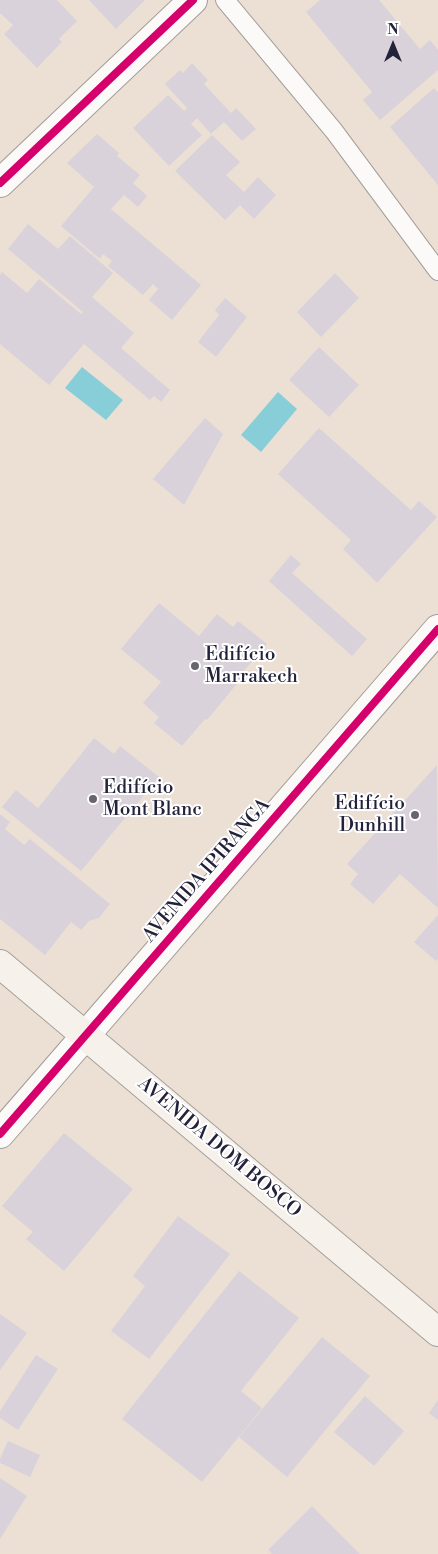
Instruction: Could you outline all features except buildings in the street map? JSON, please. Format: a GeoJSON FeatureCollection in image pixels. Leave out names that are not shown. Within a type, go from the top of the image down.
{"type":"FeatureCollection","features":[{"type":"Feature","properties":{"kind":"main road","name":"AVENIDA DOM BOSCO"},"geometry":{"type":"LineString","coordinates":[[0,964],[438,1332]]}},
{"type":"Feature","properties":{"kind":"street"},"geometry":{"type":"LineString","coordinates":[[0,183],[192,0]]}},
{"type":"Feature","properties":{"kind":"street","name":"AVENIDA IPIRANGA"},"geometry":{"type":"LineString","coordinates":[[0,1134],[438,629]]}},
{"type":"Feature","properties":{"kind":"lane"},"geometry":{"type":"LineString","coordinates":[[225,0],[334,131],[438,271]]}},
{"type":"Feature","properties":{"kind":"water"},"geometry":{"type":"Polygon","coordinates":[[[82,367],[123,400],[106,420],[65,388],[82,367]]]}},
{"type":"Feature","properties":{"kind":"water"},"geometry":{"type":"Polygon","coordinates":[[[278,392],[297,409],[261,452],[241,435],[278,392]]]}},
{"type":"Feature","properties":{"kind":"cycle path"},"geometry":{"type":"LineString","coordinates":[[0,183],[193,0]]}},
{"type":"Feature","properties":{"kind":"cycle path"},"geometry":{"type":"LineString","coordinates":[[0,1134],[438,629]]}},
{"type":"Feature","properties":{"kind":"place","name":"Edifício Marrakech"},"geometry":{"type":"Point","coordinates":[195,666]}},
{"type":"Feature","properties":{"kind":"place","name":"Edifício Mont Blanc"},"geometry":{"type":"Point","coordinates":[93,799]}},
{"type":"Feature","properties":{"kind":"place","name":"Edifício Dunhill"},"geometry":{"type":"Point","coordinates":[415,815]}}]}
